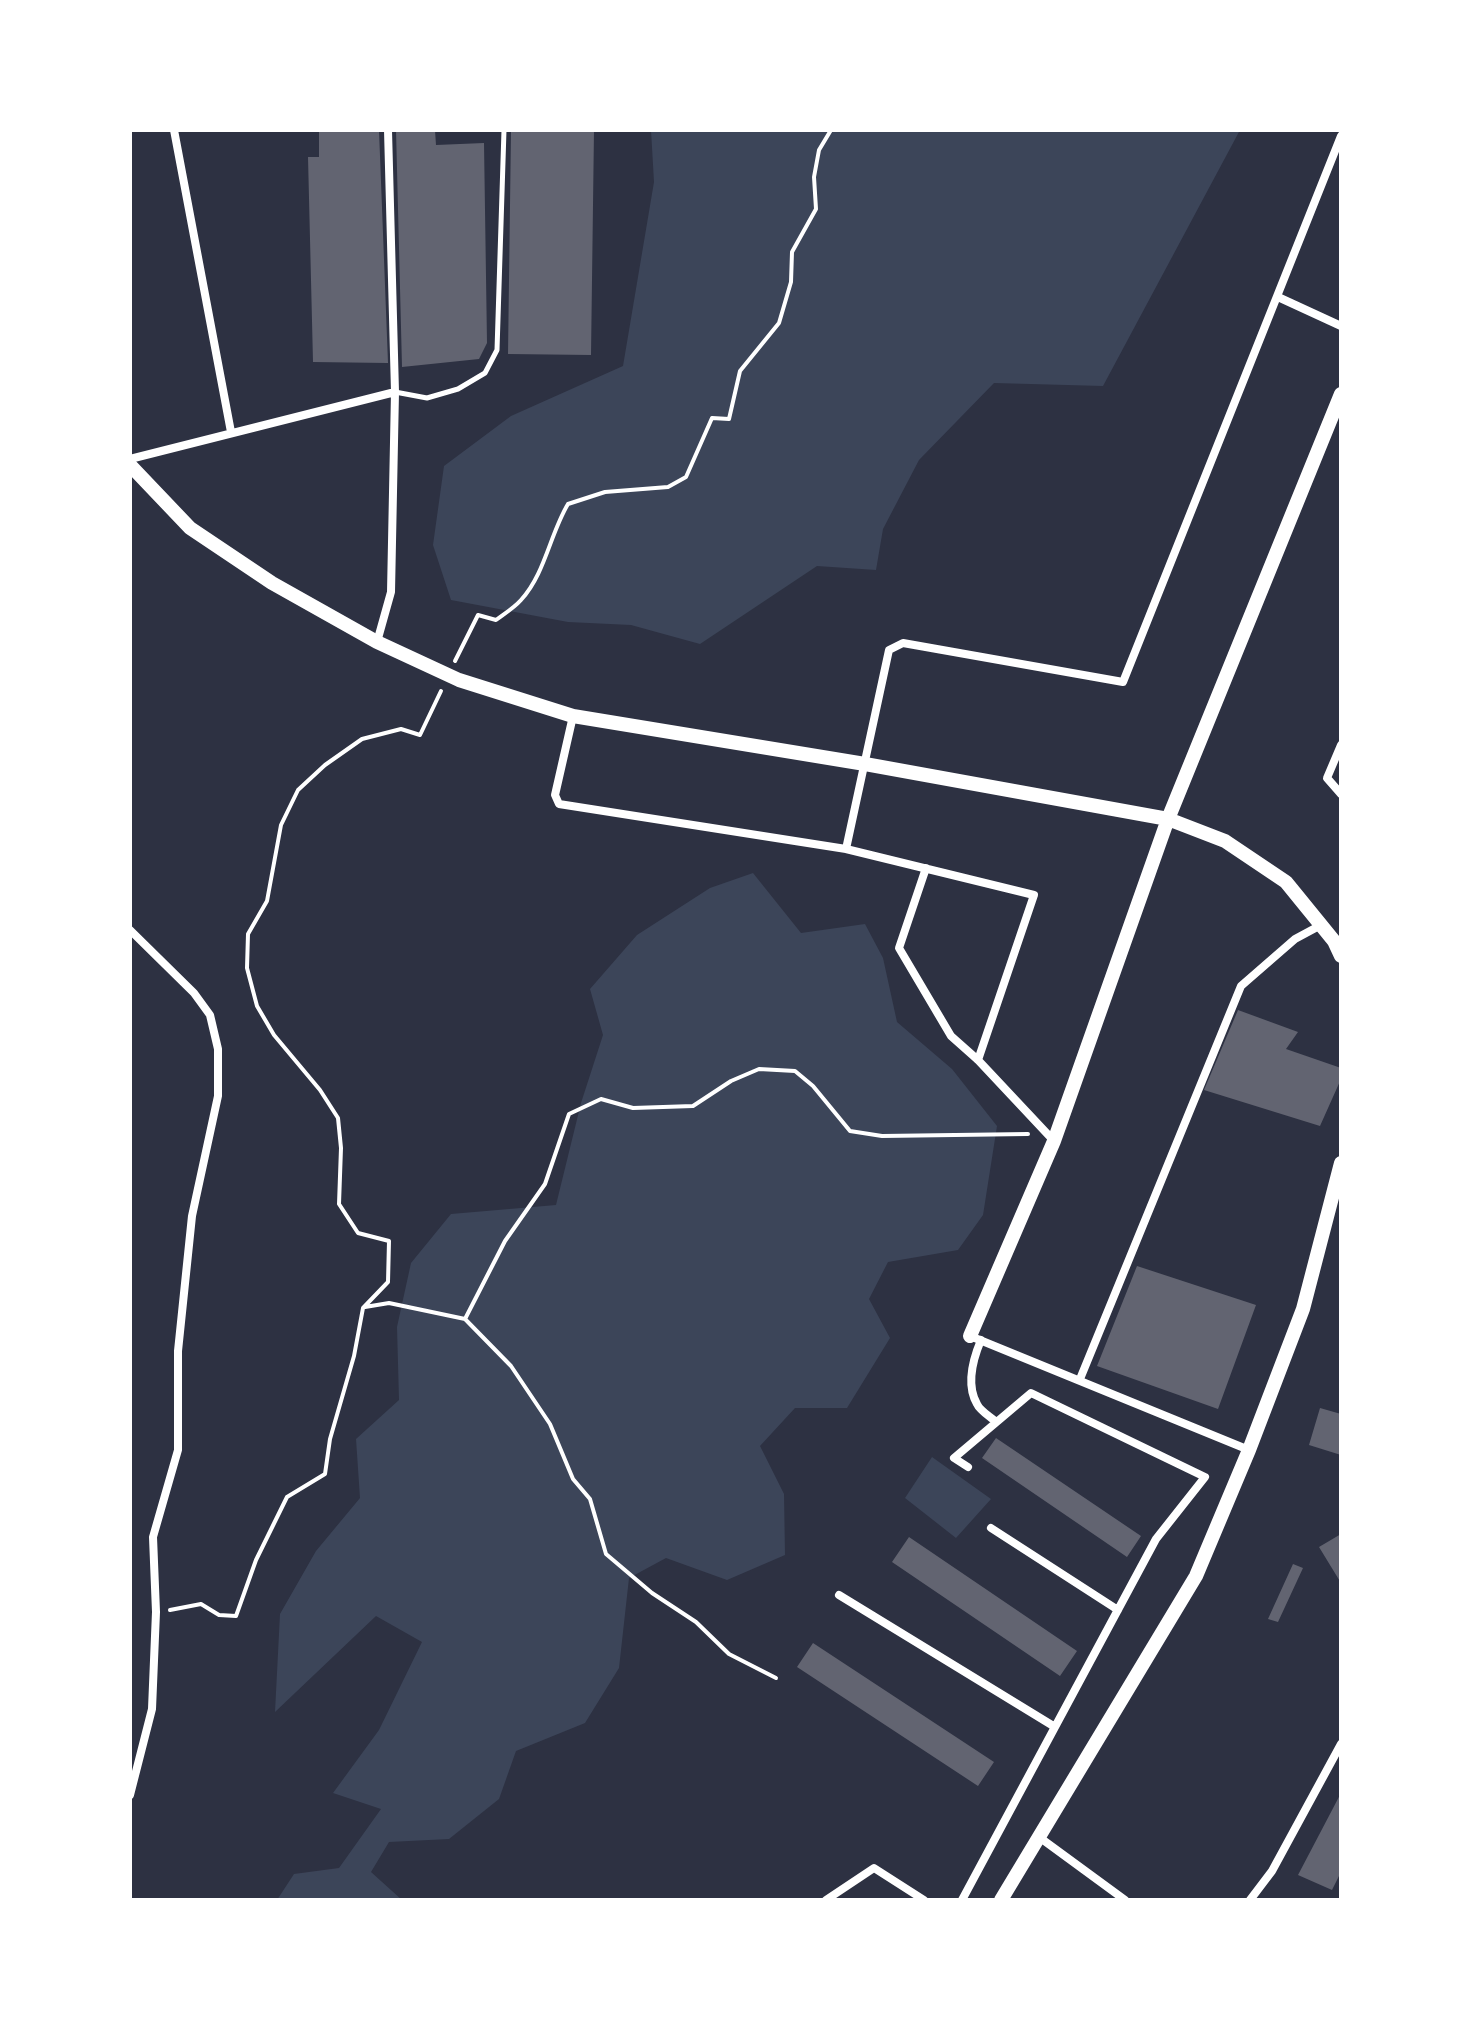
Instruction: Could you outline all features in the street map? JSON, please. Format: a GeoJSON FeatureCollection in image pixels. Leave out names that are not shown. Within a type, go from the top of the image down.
{"type":"FeatureCollection","features":[{"type":"Feature","properties":{"kind":"main road"},"geometry":{"type":"LineString","coordinates":[[976,1338],[1168,819],[1341,394]]}},
{"type":"Feature","properties":{"kind":"main road"},"geometry":{"type":"LineString","coordinates":[[130,462],[190,528],[272,583],[377,642],[459,680],[573,716],[865,764],[1168,819],[1225,841],[1286,882],[1334,941],[1341,956]]}},
{"type":"Feature","properties":{"kind":"main road"},"geometry":{"type":"LineString","coordinates":[[1001,1900],[1196,1576],[1303,1309],[1341,1163]]}},
{"type":"Feature","properties":{"kind":"street"},"geometry":{"type":"LineString","coordinates":[[174,130],[231,432]]}},
{"type":"Feature","properties":{"kind":"street"},"geometry":{"type":"LineString","coordinates":[[377,642],[391,592],[395,392],[388,130]]}},
{"type":"Feature","properties":{"kind":"street"},"geometry":{"type":"LineString","coordinates":[[846,849],[889,650],[903,643],[1123,682],[1341,136]]}},
{"type":"Feature","properties":{"kind":"street"},"geometry":{"type":"LineString","coordinates":[[1278,297],[1341,326]]}},
{"type":"Feature","properties":{"kind":"street"},"geometry":{"type":"LineString","coordinates":[[130,462],[231,432],[395,392]]}},
{"type":"Feature","properties":{"kind":"street"},"geometry":{"type":"LineString","coordinates":[[573,716],[555,795],[559,804],[846,849],[1034,895],[978,1060]]}},
{"type":"Feature","properties":{"kind":"street"},"geometry":{"type":"LineString","coordinates":[[1341,745],[1327,778],[1341,794]]}},
{"type":"Feature","properties":{"kind":"street"},"geometry":{"type":"LineString","coordinates":[[926,868],[899,948],[951,1036],[978,1060],[1049,1136]]}},
{"type":"Feature","properties":{"kind":"street"},"geometry":{"type":"LineString","coordinates":[[1080,1379],[1241,986],[1295,939],[1321,925]]}},
{"type":"Feature","properties":{"kind":"street"},"geometry":{"type":"LineString","coordinates":[[130,930],[194,993],[210,1015],[218,1049],[218,1096],[192,1216],[180,1336],[178,1450],[153,1537],[156,1612],[152,1709],[130,1795]]}},
{"type":"Feature","properties":{"kind":"street"},"geometry":{"type":"LineString","coordinates":[[996,1422],[977,1405],[970,1381],[976,1338],[1249,1450]]}},
{"type":"Feature","properties":{"kind":"street"},"geometry":{"type":"LineString","coordinates":[[962,1900],[1156,1539],[1205,1477],[1031,1393],[954,1458],[968,1467]]}},
{"type":"Feature","properties":{"kind":"street"},"geometry":{"type":"LineString","coordinates":[[991,1528],[1118,1610]]}},
{"type":"Feature","properties":{"kind":"street"},"geometry":{"type":"LineString","coordinates":[[839,1595],[1055,1727]]}},
{"type":"Feature","properties":{"kind":"street"},"geometry":{"type":"LineString","coordinates":[[1250,1900],[1272,1871],[1341,1744]]}},
{"type":"Feature","properties":{"kind":"street"},"geometry":{"type":"LineString","coordinates":[[1038,1836],[1125,1900]]}},
{"type":"Feature","properties":{"kind":"street"},"geometry":{"type":"LineString","coordinates":[[826,1900],[874,1868],[924,1900]]}},
{"type":"Feature","properties":{"kind":"lane"},"geometry":{"type":"LineString","coordinates":[[395,392],[427,398],[458,389],[485,373],[497,350],[504,130]]}},
{"type":"Feature","properties":{"kind":"path"},"geometry":{"type":"LineString","coordinates":[[478,615],[496,620],[521,599],[540,570],[556,525],[568,504],[605,492],[668,487],[686,477],[712,418],[729,419],[740,371],[779,323],[791,282],[792,252],[816,209],[814,177],[819,150],[831,130]]}},
{"type":"Feature","properties":{"kind":"path"},"geometry":{"type":"LineString","coordinates":[[156,1612],[201,1604],[219,1615],[236,1616],[256,1560],[287,1497],[325,1474],[330,1439],[354,1356],[363,1308],[388,1282],[389,1241],[358,1233],[339,1204],[341,1148],[338,1118],[320,1090],[274,1035],[257,1006],[247,968],[248,934],[267,901],[281,825],[298,790],[325,765],[362,739],[401,729]]}},
{"type":"Feature","properties":{"kind":"path"},"geometry":{"type":"LineString","coordinates":[[465,1319],[505,1241],[545,1184],[569,1114],[601,1099],[633,1108],[693,1106],[731,1081],[759,1069],[795,1071],[813,1086],[850,1131],[882,1136],[1049,1136]]}},
{"type":"Feature","properties":{"kind":"path"},"geometry":{"type":"LineString","coordinates":[[363,1308],[389,1303],[465,1319],[511,1366],[550,1424],[573,1479],[590,1499],[606,1554],[652,1593],[696,1622],[729,1654],[776,1678]]}},
{"type":"Feature","properties":{"kind":"shaded area"},"geometry":{"type":"Polygon","coordinates":[[[651,130],[1240,130],[1103,386],[994,383],[919,460],[883,529],[876,570],[817,566],[700,644],[631,625],[568,622],[451,600],[433,545],[444,466],[511,416],[623,366],[654,182],[651,130]]]}},
{"type":"Feature","properties":{"kind":"shaded area"},"geometry":{"type":"Polygon","coordinates":[[[753,873],[801,933],[865,924],[883,958],[897,1022],[952,1069],[997,1126],[983,1215],[958,1250],[888,1262],[869,1299],[890,1338],[847,1408],[795,1408],[760,1446],[784,1494],[785,1555],[727,1580],[666,1558],[629,1578],[619,1668],[585,1723],[516,1751],[499,1799],[449,1839],[389,1842],[371,1872],[402,1900],[277,1900],[294,1874],[339,1868],[381,1809],[333,1793],[379,1730],[422,1642],[376,1616],[275,1712],[280,1614],[316,1551],[360,1498],[356,1439],[399,1400],[397,1327],[411,1263],[451,1214],[556,1205],[581,1103],[603,1035],[590,989],[637,935],[710,888],[753,873]]]}},
{"type":"Feature","properties":{"kind":"shaded area"},"geometry":{"type":"Polygon","coordinates":[[[932,1457],[991,1499],[956,1538],[905,1498],[932,1457]]]}},
{"type":"Feature","properties":{"kind":"building"},"geometry":{"type":"Polygon","coordinates":[[[319,130],[379,130],[388,363],[313,362],[308,157],[319,157],[319,130]]]}},
{"type":"Feature","properties":{"kind":"building"},"geometry":{"type":"Polygon","coordinates":[[[396,130],[435,130],[436,145],[484,143],[487,343],[479,359],[402,367],[396,130]]]}},
{"type":"Feature","properties":{"kind":"building"},"geometry":{"type":"Polygon","coordinates":[[[511,130],[594,130],[591,355],[508,354],[511,130]]]}},
{"type":"Feature","properties":{"kind":"building"},"geometry":{"type":"Polygon","coordinates":[[[1238,1010],[1298,1032],[1286,1049],[1341,1068],[1341,1079],[1320,1126],[1204,1090],[1238,1010]]]}},
{"type":"Feature","properties":{"kind":"building"},"geometry":{"type":"Polygon","coordinates":[[[1137,1266],[1256,1305],[1218,1409],[1097,1366],[1137,1266]]]}},
{"type":"Feature","properties":{"kind":"building"},"geometry":{"type":"Polygon","coordinates":[[[1320,1408],[1341,1414],[1341,1455],[1309,1445],[1320,1408]]]}},
{"type":"Feature","properties":{"kind":"building"},"geometry":{"type":"Polygon","coordinates":[[[996,1438],[1141,1536],[1127,1557],[982,1458],[996,1438]]]}},
{"type":"Feature","properties":{"kind":"building"},"geometry":{"type":"Polygon","coordinates":[[[1341,1534],[1341,1583],[1319,1547],[1341,1534]]]}},
{"type":"Feature","properties":{"kind":"building"},"geometry":{"type":"Polygon","coordinates":[[[909,1537],[1077,1651],[1060,1676],[892,1562],[909,1537]]]}},
{"type":"Feature","properties":{"kind":"building"},"geometry":{"type":"Polygon","coordinates":[[[1293,1564],[1303,1568],[1278,1622],[1268,1619],[1293,1564]]]}},
{"type":"Feature","properties":{"kind":"building"},"geometry":{"type":"Polygon","coordinates":[[[813,1643],[994,1762],[978,1786],[797,1667],[813,1643]]]}},
{"type":"Feature","properties":{"kind":"building"},"geometry":{"type":"Polygon","coordinates":[[[1341,1793],[1341,1872],[1332,1890],[1298,1875],[1341,1793]]]}}]}
